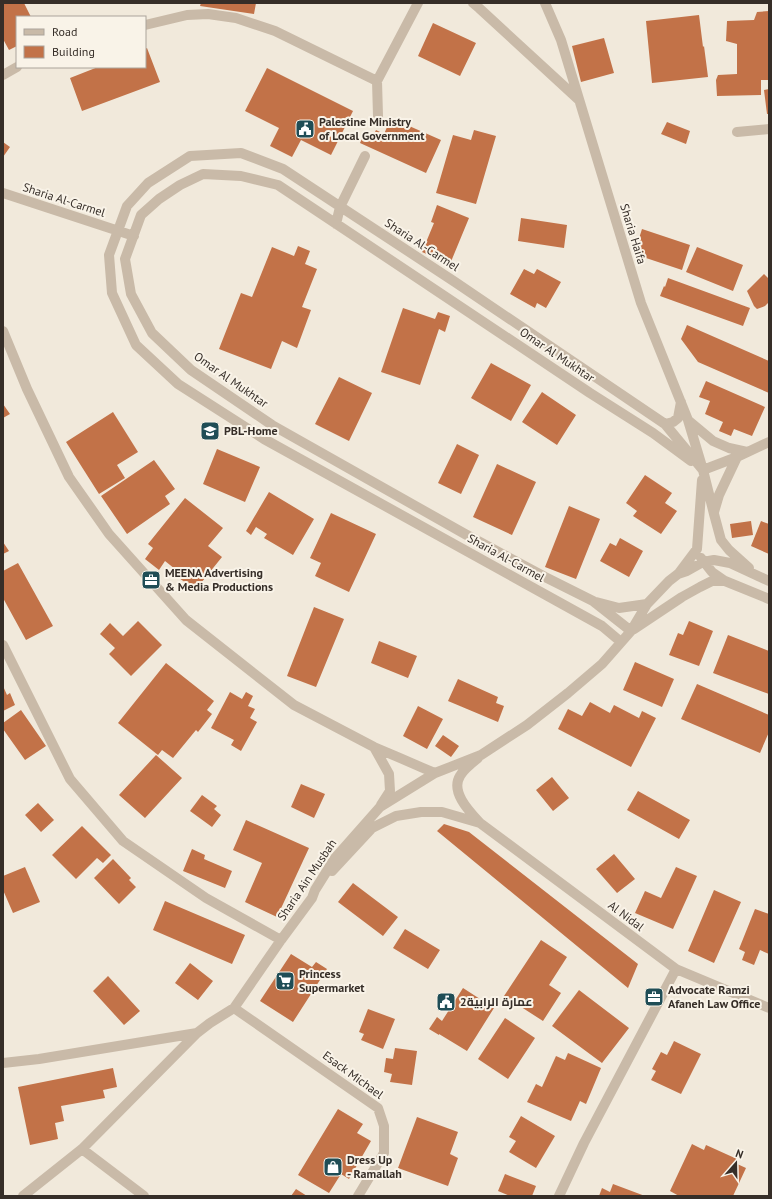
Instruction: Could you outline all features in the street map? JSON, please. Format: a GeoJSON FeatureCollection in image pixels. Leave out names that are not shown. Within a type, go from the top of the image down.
{"type":"FeatureCollection","features":[{"type":"Feature","properties":{"kind":"street"},"geometry":{"type":"LineString","coordinates":[[378,116],[377,81],[418,3]]}},
{"type":"Feature","properties":{"kind":"street"},"geometry":{"type":"LineString","coordinates":[[473,3],[579,100]]}},
{"type":"Feature","properties":{"kind":"street","name":"Sharia Haifa"},"geometry":{"type":"LineString","coordinates":[[545,3],[561,40],[641,303],[688,420],[703,470],[721,540],[729,550],[756,575]]}},
{"type":"Feature","properties":{"kind":"street"},"geometry":{"type":"LineString","coordinates":[[146,25],[187,15],[208,14],[236,18],[275,31],[377,81]]}},
{"type":"Feature","properties":{"kind":"street"},"geometry":{"type":"LineString","coordinates":[[3,75],[16,68]]}},
{"type":"Feature","properties":{"kind":"street"},"geometry":{"type":"LineString","coordinates":[[737,132],[769,129]]}},
{"type":"Feature","properties":{"kind":"street","name":"Sharia Al-Carmel"},"geometry":{"type":"LineString","coordinates":[[621,642],[602,626],[264,439],[178,384],[136,345],[112,293],[109,255],[127,206],[148,183],[190,156],[241,153],[283,169],[665,424],[703,470]]}},
{"type":"Feature","properties":{"kind":"street"},"geometry":{"type":"LineString","coordinates":[[336,224],[340,207],[365,156]]}},
{"type":"Feature","properties":{"kind":"street","name":"Omar Al Mukhtar"},"geometry":{"type":"LineString","coordinates":[[631,631],[593,600],[545,577],[465,534],[279,429],[191,370],[152,333],[131,294],[126,259],[141,215],[159,199],[180,185],[203,174],[241,176],[278,185],[590,393],[653,433],[703,470]]}},
{"type":"Feature","properties":{"kind":"street","name":"Sharia Al-Carmel"},"geometry":{"type":"LineString","coordinates":[[3,193],[134,236]]}},
{"type":"Feature","properties":{"kind":"street"},"geometry":{"type":"LineString","coordinates":[[3,331],[27,389],[69,477],[109,534],[186,620],[294,705],[374,747],[435,773]]}},
{"type":"Feature","properties":{"kind":"street"},"geometry":{"type":"LineString","coordinates":[[665,424],[673,422],[678,418],[681,402]]}},
{"type":"Feature","properties":{"kind":"street"},"geometry":{"type":"LineString","coordinates":[[688,420],[713,441],[729,448],[747,452]]}},
{"type":"Feature","properties":{"kind":"street"},"geometry":{"type":"LineString","coordinates":[[725,582],[712,572],[703,562],[697,549],[703,470],[738,457],[769,442]]}},
{"type":"Feature","properties":{"kind":"street"},"geometry":{"type":"LineString","coordinates":[[714,514],[719,495],[738,457]]}},
{"type":"Feature","properties":{"kind":"street"},"geometry":{"type":"LineString","coordinates":[[678,574],[697,549]]}},
{"type":"Feature","properties":{"kind":"street","name":"Sharia Ain Musbah"},"geometry":{"type":"LineString","coordinates":[[3,1064],[197,1033],[234,1008],[312,898],[315,890],[335,858],[380,807],[435,773],[480,755],[527,725],[568,693],[602,664],[631,631],[647,604],[668,581],[678,574],[703,562],[714,560],[730,563],[769,581]]}},
{"type":"Feature","properties":{"kind":"street","name":"Sharia Ain Musbah"},"geometry":{"type":"LineString","coordinates":[[631,631],[682,597],[712,581],[725,582],[769,599]]}},
{"type":"Feature","properties":{"kind":"street"},"geometry":{"type":"LineString","coordinates":[[593,600],[618,608],[647,604]]}},
{"type":"Feature","properties":{"kind":"street"},"geometry":{"type":"LineString","coordinates":[[3,645],[70,779],[123,841],[206,898],[281,940]]}},
{"type":"Feature","properties":{"kind":"street"},"geometry":{"type":"LineString","coordinates":[[374,747],[389,774],[390,791],[380,807]]}},
{"type":"Feature","properties":{"kind":"street"},"geometry":{"type":"LineString","coordinates":[[480,755],[460,776],[457,786],[461,799],[480,823]]}},
{"type":"Feature","properties":{"kind":"street"},"geometry":{"type":"LineString","coordinates":[[315,890],[372,828],[396,816],[421,812],[442,812],[480,823]]}},
{"type":"Feature","properties":{"kind":"street","name":"Al Nidal"},"geometry":{"type":"LineString","coordinates":[[480,823],[676,969],[769,1008]]}},
{"type":"Feature","properties":{"kind":"street"},"geometry":{"type":"LineString","coordinates":[[559,1196],[584,1143],[676,969]]}},
{"type":"Feature","properties":{"kind":"street","name":"Esack Michael"},"geometry":{"type":"LineString","coordinates":[[234,1008],[378,1108],[384,1126],[384,1153],[358,1196]]}},
{"type":"Feature","properties":{"kind":"street"},"geometry":{"type":"LineString","coordinates":[[23,1196],[82,1149],[197,1033]]}},
{"type":"Feature","properties":{"kind":"street"},"geometry":{"type":"LineString","coordinates":[[82,1149],[144,1196]]}},
{"type":"Feature","properties":{"kind":"building"},"geometry":{"type":"Polygon","coordinates":[[[3,3],[24,3],[30,16],[16,16],[16,46],[9,50],[3,39],[3,3]]]}},
{"type":"Feature","properties":{"kind":"building"},"geometry":{"type":"Polygon","coordinates":[[[201,3],[256,3],[254,14],[200,6],[201,3]]]}},
{"type":"Feature","properties":{"kind":"building"},"geometry":{"type":"Polygon","coordinates":[[[769,11],[769,80],[761,80],[761,95],[717,96],[716,80],[718,75],[737,74],[737,44],[726,41],[727,21],[754,20],[757,12],[769,11]]]}},
{"type":"Feature","properties":{"kind":"building"},"geometry":{"type":"Polygon","coordinates":[[[699,15],[708,77],[652,83],[646,21],[699,15]]]}},
{"type":"Feature","properties":{"kind":"building"},"geometry":{"type":"Polygon","coordinates":[[[433,23],[476,43],[460,76],[418,56],[433,23]]]}},
{"type":"Feature","properties":{"kind":"building"},"geometry":{"type":"Polygon","coordinates":[[[604,38],[614,73],[581,82],[572,46],[604,38]]]}},
{"type":"Feature","properties":{"kind":"building"},"geometry":{"type":"Polygon","coordinates":[[[146,48],[160,82],[82,111],[70,78],[95,68],[146,68],[146,48]]]}},
{"type":"Feature","properties":{"kind":"building"},"geometry":{"type":"Polygon","coordinates":[[[267,68],[353,111],[331,155],[301,140],[292,157],[270,146],[279,128],[245,111],[267,68]]]}},
{"type":"Feature","properties":{"kind":"building"},"geometry":{"type":"Polygon","coordinates":[[[769,89],[769,114],[767,114],[764,90],[769,89]]]}},
{"type":"Feature","properties":{"kind":"building"},"geometry":{"type":"Polygon","coordinates":[[[391,118],[441,140],[426,173],[360,143],[364,134],[372,138],[376,130],[384,134],[391,118]]]}},
{"type":"Feature","properties":{"kind":"building"},"geometry":{"type":"Polygon","coordinates":[[[667,122],[690,131],[686,144],[661,134],[667,122]]]}},
{"type":"Feature","properties":{"kind":"building"},"geometry":{"type":"Polygon","coordinates":[[[474,130],[496,136],[476,204],[436,193],[453,135],[471,140],[474,130]]]}},
{"type":"Feature","properties":{"kind":"building"},"geometry":{"type":"Polygon","coordinates":[[[3,142],[10,147],[3,157],[3,142]]]}},
{"type":"Feature","properties":{"kind":"building"},"geometry":{"type":"Polygon","coordinates":[[[437,205],[469,218],[450,264],[422,252],[434,223],[431,222],[437,205]]]}},
{"type":"Feature","properties":{"kind":"building"},"geometry":{"type":"Polygon","coordinates":[[[521,218],[567,225],[564,248],[518,241],[521,218]]]}},
{"type":"Feature","properties":{"kind":"building"},"geometry":{"type":"Polygon","coordinates":[[[642,229],[690,245],[682,270],[634,254],[642,229]]]}},
{"type":"Feature","properties":{"kind":"building"},"geometry":{"type":"Polygon","coordinates":[[[298,246],[310,251],[305,264],[317,269],[302,307],[311,310],[297,348],[282,341],[271,369],[219,349],[241,293],[252,297],[272,247],[294,256],[298,246]]]}},
{"type":"Feature","properties":{"kind":"building"},"geometry":{"type":"Polygon","coordinates":[[[697,247],[743,265],[733,291],[686,272],[697,247]]]}},
{"type":"Feature","properties":{"kind":"building"},"geometry":{"type":"Polygon","coordinates":[[[524,269],[534,274],[537,269],[561,282],[546,308],[537,303],[535,308],[510,294],[524,269]]]}},
{"type":"Feature","properties":{"kind":"building"},"geometry":{"type":"Polygon","coordinates":[[[764,274],[768,278],[769,277],[769,302],[765,306],[757,309],[747,291],[764,274]]]}},
{"type":"Feature","properties":{"kind":"building"},"geometry":{"type":"Polygon","coordinates":[[[668,278],[750,308],[743,326],[660,296],[668,278]]]}},
{"type":"Feature","properties":{"kind":"building"},"geometry":{"type":"Polygon","coordinates":[[[403,308],[435,319],[438,312],[450,316],[445,332],[439,329],[420,385],[381,372],[403,308]]]}},
{"type":"Feature","properties":{"kind":"building"},"geometry":{"type":"Polygon","coordinates":[[[687,325],[769,361],[769,393],[698,362],[681,339],[687,325]]]}},
{"type":"Feature","properties":{"kind":"building"},"geometry":{"type":"Polygon","coordinates":[[[491,363],[531,385],[511,421],[471,398],[491,363]]]}},
{"type":"Feature","properties":{"kind":"building"},"geometry":{"type":"Polygon","coordinates":[[[339,377],[372,393],[349,441],[315,424],[339,377]]]}},
{"type":"Feature","properties":{"kind":"building"},"geometry":{"type":"Polygon","coordinates":[[[706,381],[765,407],[752,436],[734,429],[731,436],[719,431],[723,422],[705,414],[710,401],[699,397],[706,381]]]}},
{"type":"Feature","properties":{"kind":"building"},"geometry":{"type":"Polygon","coordinates":[[[542,392],[576,415],[557,445],[522,422],[542,392]]]}},
{"type":"Feature","properties":{"kind":"building"},"geometry":{"type":"Polygon","coordinates":[[[3,404],[10,414],[3,418],[3,404]]]}},
{"type":"Feature","properties":{"kind":"building"},"geometry":{"type":"Polygon","coordinates":[[[113,412],[138,452],[117,465],[125,478],[99,494],[66,442],[113,412]]]}},
{"type":"Feature","properties":{"kind":"building"},"geometry":{"type":"Polygon","coordinates":[[[457,444],[479,455],[461,494],[438,483],[457,444]]]}},
{"type":"Feature","properties":{"kind":"building"},"geometry":{"type":"Polygon","coordinates":[[[217,449],[260,467],[245,502],[203,484],[217,449]]]}},
{"type":"Feature","properties":{"kind":"building"},"geometry":{"type":"Polygon","coordinates":[[[154,460],[175,489],[165,496],[170,504],[127,534],[101,496],[154,460]]]}},
{"type":"Feature","properties":{"kind":"building"},"geometry":{"type":"Polygon","coordinates":[[[497,464],[536,482],[512,535],[473,517],[497,464]]]}},
{"type":"Feature","properties":{"kind":"building"},"geometry":{"type":"Polygon","coordinates":[[[645,475],[672,493],[665,503],[677,511],[661,534],[633,516],[637,511],[626,503],[645,475]]]}},
{"type":"Feature","properties":{"kind":"building"},"geometry":{"type":"Polygon","coordinates":[[[269,492],[314,519],[293,555],[264,538],[267,534],[256,527],[251,535],[246,531],[269,492]]]}},
{"type":"Feature","properties":{"kind":"building"},"geometry":{"type":"Polygon","coordinates":[[[185,498],[223,528],[208,546],[222,557],[201,583],[199,581],[193,588],[172,573],[175,569],[165,561],[159,570],[145,559],[153,548],[148,544],[185,498]]]}},
{"type":"Feature","properties":{"kind":"building"},"geometry":{"type":"Polygon","coordinates":[[[569,506],[600,519],[576,579],[545,567],[569,506]]]}},
{"type":"Feature","properties":{"kind":"building"},"geometry":{"type":"Polygon","coordinates":[[[331,513],[376,534],[349,592],[315,576],[321,563],[310,558],[331,513]]]}},
{"type":"Feature","properties":{"kind":"building"},"geometry":{"type":"Polygon","coordinates":[[[751,521],[753,535],[732,538],[730,524],[751,521]]]}},
{"type":"Feature","properties":{"kind":"building"},"geometry":{"type":"Polygon","coordinates":[[[761,521],[769,524],[769,554],[751,546],[761,521]]]}},
{"type":"Feature","properties":{"kind":"building"},"geometry":{"type":"Polygon","coordinates":[[[620,538],[643,551],[629,577],[600,561],[610,543],[616,546],[620,538]]]}},
{"type":"Feature","properties":{"kind":"building"},"geometry":{"type":"Polygon","coordinates":[[[3,542],[9,551],[3,554],[3,542]]]}},
{"type":"Feature","properties":{"kind":"building"},"geometry":{"type":"Polygon","coordinates":[[[18,563],[53,626],[26,640],[3,598],[3,571],[18,563]]]}},
{"type":"Feature","properties":{"kind":"building"},"geometry":{"type":"Polygon","coordinates":[[[314,607],[344,619],[316,687],[287,676],[314,607]]]}},
{"type":"Feature","properties":{"kind":"building"},"geometry":{"type":"Polygon","coordinates":[[[138,621],[162,645],[131,676],[109,654],[115,648],[100,634],[110,623],[123,636],[138,621]]]}},
{"type":"Feature","properties":{"kind":"building"},"geometry":{"type":"Polygon","coordinates":[[[689,621],[713,631],[699,666],[669,655],[678,633],[683,635],[689,621]]]}},
{"type":"Feature","properties":{"kind":"building"},"geometry":{"type":"Polygon","coordinates":[[[728,635],[769,651],[769,694],[713,673],[728,635]]]}},
{"type":"Feature","properties":{"kind":"building"},"geometry":{"type":"Polygon","coordinates":[[[379,641],[417,656],[408,678],[371,663],[379,641]]]}},
{"type":"Feature","properties":{"kind":"building"},"geometry":{"type":"Polygon","coordinates":[[[635,662],[674,679],[662,707],[623,690],[635,662]]]}},
{"type":"Feature","properties":{"kind":"building"},"geometry":{"type":"Polygon","coordinates":[[[166,663],[214,701],[207,710],[212,714],[198,732],[196,730],[173,758],[162,750],[158,755],[118,723],[166,663]]]}},
{"type":"Feature","properties":{"kind":"building"},"geometry":{"type":"Polygon","coordinates":[[[458,679],[498,697],[496,703],[504,706],[498,722],[448,701],[458,679]]]}},
{"type":"Feature","properties":{"kind":"building"},"geometry":{"type":"Polygon","coordinates":[[[697,684],[769,715],[769,732],[760,753],[681,719],[697,684]]]}},
{"type":"Feature","properties":{"kind":"building"},"geometry":{"type":"Polygon","coordinates":[[[3,686],[7,695],[10,693],[15,705],[3,711],[3,686]]]}},
{"type":"Feature","properties":{"kind":"building"},"geometry":{"type":"Polygon","coordinates":[[[230,692],[242,699],[246,692],[253,696],[248,706],[255,709],[250,718],[257,722],[241,751],[231,745],[234,740],[211,728],[230,692]]]}},
{"type":"Feature","properties":{"kind":"building"},"geometry":{"type":"Polygon","coordinates":[[[590,702],[610,713],[614,705],[639,718],[642,711],[656,718],[631,767],[558,729],[568,709],[582,716],[590,702]]]}},
{"type":"Feature","properties":{"kind":"building"},"geometry":{"type":"Polygon","coordinates":[[[418,706],[443,719],[427,749],[403,736],[418,706]]]}},
{"type":"Feature","properties":{"kind":"building"},"geometry":{"type":"Polygon","coordinates":[[[21,710],[46,746],[25,760],[3,729],[3,723],[21,710]]]}},
{"type":"Feature","properties":{"kind":"building"},"geometry":{"type":"Polygon","coordinates":[[[443,735],[459,746],[451,757],[435,746],[443,735]]]}},
{"type":"Feature","properties":{"kind":"building"},"geometry":{"type":"Polygon","coordinates":[[[156,755],[182,778],[145,818],[119,795],[156,755]]]}},
{"type":"Feature","properties":{"kind":"building"},"geometry":{"type":"Polygon","coordinates":[[[552,777],[569,798],[553,811],[536,790],[552,777]]]}},
{"type":"Feature","properties":{"kind":"building"},"geometry":{"type":"Polygon","coordinates":[[[301,784],[325,794],[314,818],[291,807],[301,784]]]}},
{"type":"Feature","properties":{"kind":"building"},"geometry":{"type":"Polygon","coordinates":[[[638,791],[690,820],[679,839],[627,810],[638,791]]]}},
{"type":"Feature","properties":{"kind":"building"},"geometry":{"type":"Polygon","coordinates":[[[202,795],[217,806],[214,809],[221,815],[212,827],[190,811],[202,795]]]}},
{"type":"Feature","properties":{"kind":"building"},"geometry":{"type":"Polygon","coordinates":[[[38,803],[54,820],[41,832],[25,815],[38,803]]]}},
{"type":"Feature","properties":{"kind":"building"},"geometry":{"type":"Polygon","coordinates":[[[246,820],[309,848],[277,917],[245,902],[262,863],[233,850],[246,820]]]}},
{"type":"Feature","properties":{"kind":"building"},"geometry":{"type":"Polygon","coordinates":[[[444,824],[469,832],[638,964],[628,988],[437,831],[444,824]]]}},
{"type":"Feature","properties":{"kind":"building"},"geometry":{"type":"Polygon","coordinates":[[[82,826],[111,855],[103,863],[97,858],[76,879],[52,855],[82,826]]]}},
{"type":"Feature","properties":{"kind":"building"},"geometry":{"type":"Polygon","coordinates":[[[192,849],[205,855],[204,859],[232,871],[225,888],[183,871],[192,849]]]}},
{"type":"Feature","properties":{"kind":"building"},"geometry":{"type":"Polygon","coordinates":[[[614,854],[635,879],[617,893],[596,869],[614,854]]]}},
{"type":"Feature","properties":{"kind":"building"},"geometry":{"type":"Polygon","coordinates":[[[113,859],[131,878],[129,880],[136,887],[119,904],[94,878],[113,859]]]}},
{"type":"Feature","properties":{"kind":"building"},"geometry":{"type":"Polygon","coordinates":[[[25,867],[40,902],[13,913],[3,890],[3,876],[25,867]]]}},
{"type":"Feature","properties":{"kind":"building"},"geometry":{"type":"Polygon","coordinates":[[[676,867],[697,876],[673,929],[635,913],[645,891],[661,898],[676,867]]]}},
{"type":"Feature","properties":{"kind":"building"},"geometry":{"type":"Polygon","coordinates":[[[353,883],[398,917],[383,936],[338,902],[353,883]]]}},
{"type":"Feature","properties":{"kind":"building"},"geometry":{"type":"Polygon","coordinates":[[[714,890],[741,902],[714,963],[688,951],[714,890]]]}},
{"type":"Feature","properties":{"kind":"building"},"geometry":{"type":"Polygon","coordinates":[[[165,901],[245,935],[232,964],[153,930],[165,901]]]}},
{"type":"Feature","properties":{"kind":"building"},"geometry":{"type":"Polygon","coordinates":[[[755,909],[769,914],[769,954],[760,950],[754,965],[742,960],[745,952],[739,949],[755,909]]]}},
{"type":"Feature","properties":{"kind":"building"},"geometry":{"type":"Polygon","coordinates":[[[405,929],[440,950],[428,969],[393,948],[405,929]]]}},
{"type":"Feature","properties":{"kind":"building"},"geometry":{"type":"Polygon","coordinates":[[[541,940],[567,957],[549,985],[561,993],[543,1021],[504,996],[541,940]]]}},
{"type":"Feature","properties":{"kind":"building"},"geometry":{"type":"Polygon","coordinates":[[[291,954],[312,967],[316,962],[327,969],[293,1022],[260,1001],[291,954]]]}},
{"type":"Feature","properties":{"kind":"building"},"geometry":{"type":"Polygon","coordinates":[[[190,963],[213,981],[198,1000],[175,983],[190,963]]]}},
{"type":"Feature","properties":{"kind":"building"},"geometry":{"type":"Polygon","coordinates":[[[108,976],[140,1011],[124,1025],[93,991],[108,976]]]}},
{"type":"Feature","properties":{"kind":"building"},"geometry":{"type":"Polygon","coordinates":[[[463,988],[494,1008],[467,1051],[429,1029],[437,1017],[442,1021],[463,988]]]}},
{"type":"Feature","properties":{"kind":"building"},"geometry":{"type":"Polygon","coordinates":[[[579,990],[629,1028],[602,1063],[552,1026],[579,990]]]}},
{"type":"Feature","properties":{"kind":"building"},"geometry":{"type":"Polygon","coordinates":[[[368,1009],[395,1019],[383,1049],[361,1040],[364,1034],[359,1032],[368,1009]]]}},
{"type":"Feature","properties":{"kind":"building"},"geometry":{"type":"Polygon","coordinates":[[[505,1018],[535,1038],[508,1079],[478,1059],[505,1018]]]}},
{"type":"Feature","properties":{"kind":"building"},"geometry":{"type":"Polygon","coordinates":[[[674,1041],[701,1054],[681,1094],[651,1080],[656,1071],[652,1069],[661,1052],[667,1055],[674,1041]]]}},
{"type":"Feature","properties":{"kind":"building"},"geometry":{"type":"Polygon","coordinates":[[[395,1048],[417,1051],[412,1085],[390,1082],[392,1074],[384,1072],[386,1058],[393,1059],[395,1048]]]}},
{"type":"Feature","properties":{"kind":"building"},"geometry":{"type":"Polygon","coordinates":[[[568,1053],[601,1068],[586,1104],[580,1101],[571,1121],[527,1102],[536,1084],[542,1087],[556,1056],[565,1060],[568,1053]]]}},
{"type":"Feature","properties":{"kind":"building"},"geometry":{"type":"Polygon","coordinates":[[[113,1068],[117,1087],[103,1090],[105,1098],[61,1106],[64,1121],[55,1123],[58,1139],[30,1145],[18,1087],[113,1068]]]}},
{"type":"Feature","properties":{"kind":"building"},"geometry":{"type":"Polygon","coordinates":[[[338,1109],[363,1124],[357,1133],[371,1141],[349,1179],[341,1174],[329,1193],[298,1175],[338,1109]]]}},
{"type":"Feature","properties":{"kind":"building"},"geometry":{"type":"Polygon","coordinates":[[[521,1116],[555,1136],[536,1168],[509,1152],[516,1141],[509,1137],[521,1116]]]}},
{"type":"Feature","properties":{"kind":"building"},"geometry":{"type":"Polygon","coordinates":[[[417,1117],[458,1132],[450,1154],[458,1158],[448,1186],[398,1168],[417,1117]]]}},
{"type":"Feature","properties":{"kind":"building"},"geometry":{"type":"Polygon","coordinates":[[[692,1144],[704,1150],[706,1145],[737,1159],[735,1163],[746,1168],[733,1196],[679,1196],[670,1191],[692,1144]]]}},
{"type":"Feature","properties":{"kind":"building"},"geometry":{"type":"Polygon","coordinates":[[[505,1174],[536,1186],[532,1196],[510,1196],[498,1191],[505,1174]]]}},
{"type":"Feature","properties":{"kind":"building"},"geometry":{"type":"Polygon","coordinates":[[[613,1184],[645,1196],[599,1196],[602,1188],[610,1192],[613,1184]]]}},
{"type":"Feature","properties":{"kind":"building"},"geometry":{"type":"Polygon","coordinates":[[[296,1189],[307,1196],[291,1196],[296,1189]]]}},
{"type":"Feature","properties":{"kind":"place","name":"Palestine Ministry of Local Government"},"geometry":{"type":"Point","coordinates":[305,129]}},
{"type":"Feature","properties":{"kind":"place","name":"PBL-Home"},"geometry":{"type":"Point","coordinates":[210,431]}},
{"type":"Feature","properties":{"kind":"place","name":"MEENA Advertising & Media Productions"},"geometry":{"type":"Point","coordinates":[151,580]}},
{"type":"Feature","properties":{"kind":"place","name":"Princess Supermarket"},"geometry":{"type":"Point","coordinates":[285,981]}},
{"type":"Feature","properties":{"kind":"place","name":"Advocate Ramzi Afaneh Law Office"},"geometry":{"type":"Point","coordinates":[654,997]}},
{"type":"Feature","properties":{"kind":"place","name":"عمارة الرابية2"},"geometry":{"type":"Point","coordinates":[446,1002]}},
{"type":"Feature","properties":{"kind":"place","name":"Dress Up - Ramallah"},"geometry":{"type":"Point","coordinates":[333,1167]}}]}
